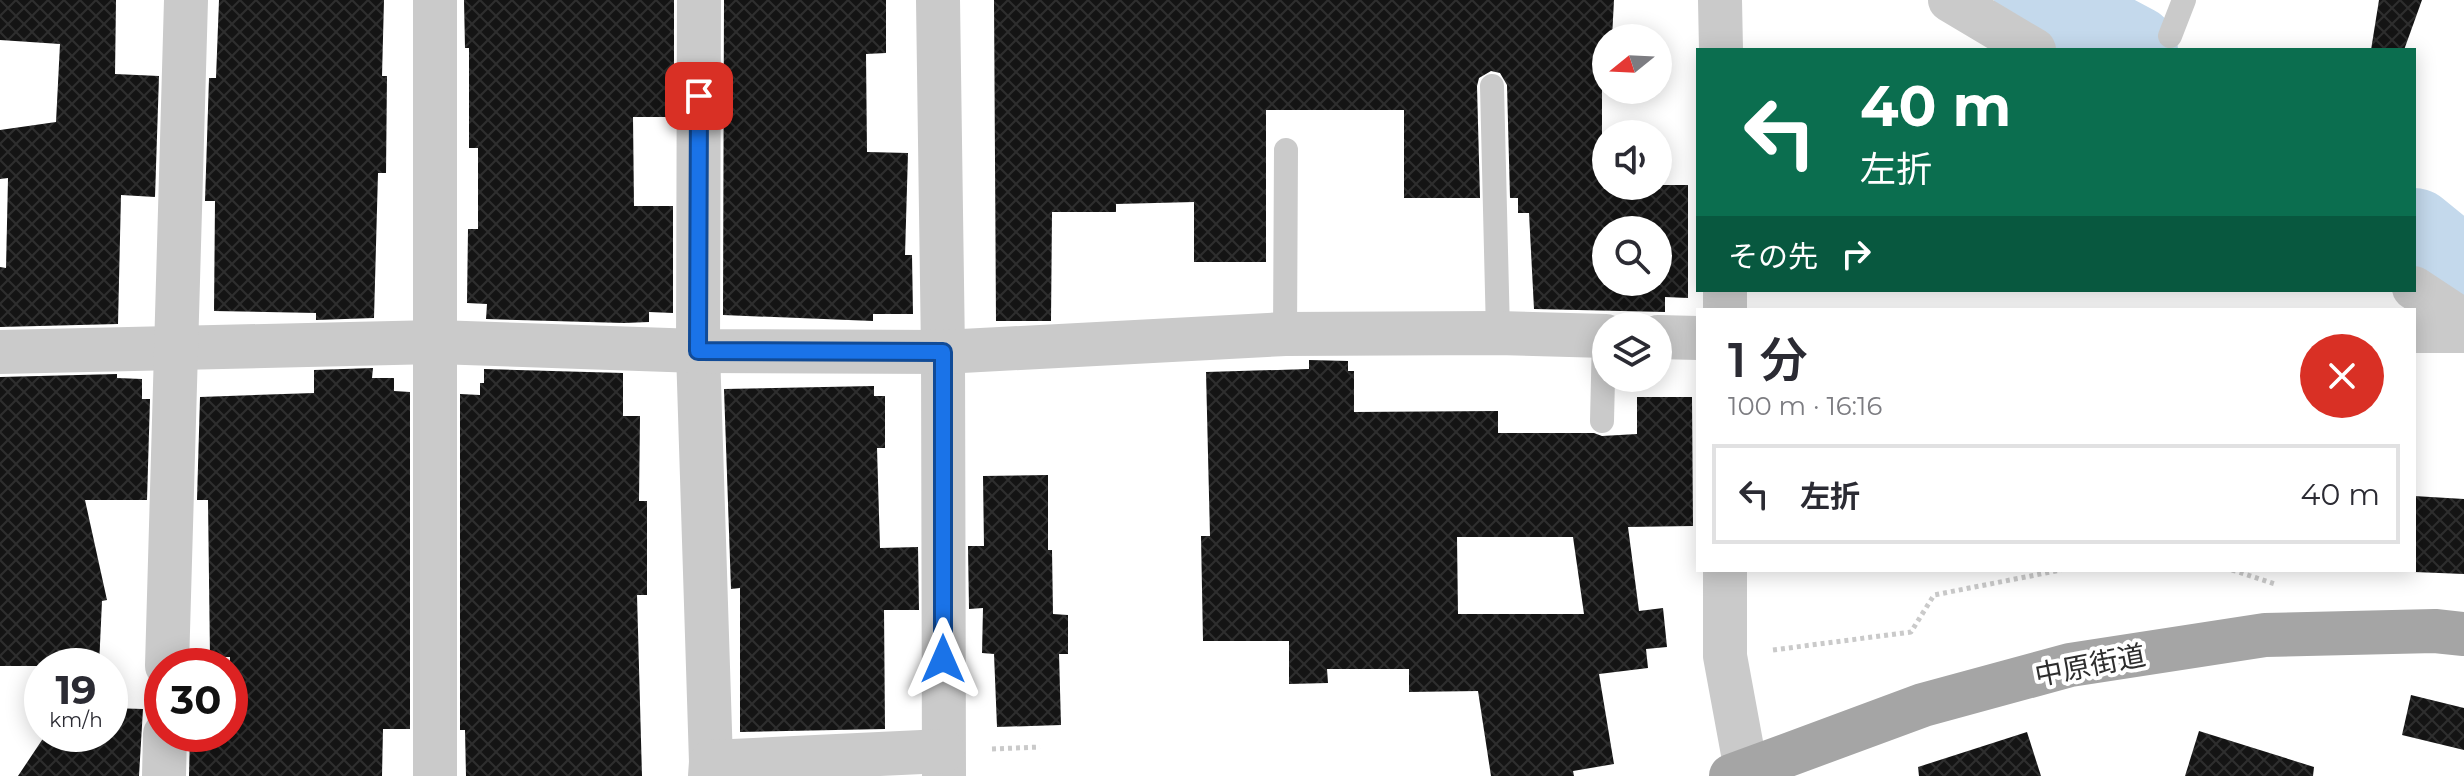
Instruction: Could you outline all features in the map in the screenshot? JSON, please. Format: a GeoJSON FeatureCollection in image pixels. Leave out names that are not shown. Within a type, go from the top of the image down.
{"type":"FeatureCollection","features":[{"type":"Feature","properties":{"kind":"main road","name":"中原街道"},"geometry":{"type":"LineString","coordinates":[[1739,773],[1923,705],[2070,665],[2265,635],[2435,631],[2464,634]]}},
{"type":"Feature","properties":{"kind":"street"},"geometry":{"type":"LineString","coordinates":[[167,648],[186,0]]}},
{"type":"Feature","properties":{"kind":"street"},"geometry":{"type":"LineString","coordinates":[[435,0],[435,776]]}},
{"type":"Feature","properties":{"kind":"street"},"geometry":{"type":"LineString","coordinates":[[699,0],[698,351],[710,769],[944,763],[938,0]]}},
{"type":"Feature","properties":{"kind":"street"},"geometry":{"type":"LineString","coordinates":[[1720,0],[1721,48]]}},
{"type":"Feature","properties":{"kind":"street"},"geometry":{"type":"LineString","coordinates":[[1950,0],[2031,48]]}},
{"type":"Feature","properties":{"kind":"street"},"geometry":{"type":"LineString","coordinates":[[2416,289],[2464,321]]}},
{"type":"Feature","properties":{"kind":"street"},"geometry":{"type":"LineString","coordinates":[[2416,331],[2464,331]]}},
{"type":"Feature","properties":{"kind":"street"},"geometry":{"type":"LineString","coordinates":[[0,352],[436,342],[698,351],[943,352],[1285,334],[1592,336]]}},
{"type":"Feature","properties":{"kind":"street"},"geometry":{"type":"LineString","coordinates":[[1672,337],[1696,338]]}},
{"type":"Feature","properties":{"kind":"street"},"geometry":{"type":"LineString","coordinates":[[1725,572],[1725,656],[1739,773]]}},
{"type":"Feature","properties":{"kind":"street"},"geometry":{"type":"LineString","coordinates":[[164,776],[165,752]]}},
{"type":"Feature","properties":{"kind":"lane"},"geometry":{"type":"LineString","coordinates":[[2170,36],[2184,0]]}},
{"type":"Feature","properties":{"kind":"lane"},"geometry":{"type":"LineString","coordinates":[[1492,86],[1498,333]]}},
{"type":"Feature","properties":{"kind":"lane"},"geometry":{"type":"LineString","coordinates":[[1285,334],[1286,150]]}},
{"type":"Feature","properties":{"kind":"lane"},"geometry":{"type":"LineString","coordinates":[[1602,421],[1603,392]]}},
{"type":"Feature","properties":{"kind":"path"},"geometry":{"type":"LineString","coordinates":[[1725,656],[1911,632],[1934,595],[2051,572]]}},
{"type":"Feature","properties":{"kind":"path"},"geometry":{"type":"LineString","coordinates":[[2238,572],[2275,584]]}},
{"type":"Feature","properties":{"kind":"building"},"geometry":{"type":"Polygon","coordinates":[[[0,0],[116,0],[115,74],[159,76],[155,197],[121,195],[118,324],[0,327],[0,267],[6,268],[8,178],[0,179],[0,130],[56,122],[60,44],[0,40],[0,0]]]}},
{"type":"Feature","properties":{"kind":"building"},"geometry":{"type":"Polygon","coordinates":[[[219,0],[384,0],[382,76],[387,76],[386,173],[378,173],[374,318],[316,320],[316,313],[214,311],[215,201],[205,201],[209,78],[216,78],[219,0]]]}},
{"type":"Feature","properties":{"kind":"building"},"geometry":{"type":"Polygon","coordinates":[[[464,0],[674,0],[674,117],[633,117],[634,206],[673,206],[673,313],[649,312],[649,322],[624,323],[486,319],[487,304],[467,303],[468,229],[478,229],[478,148],[469,148],[469,48],[465,48],[464,0]]]}},
{"type":"Feature","properties":{"kind":"building"},"geometry":{"type":"Polygon","coordinates":[[[724,0],[886,0],[886,53],[866,54],[867,152],[908,153],[905,255],[912,255],[913,314],[873,314],[873,321],[723,315],[724,0]]]}},
{"type":"Feature","properties":{"kind":"building"},"geometry":{"type":"Polygon","coordinates":[[[994,0],[1614,0],[1613,24],[1592,24],[1592,104],[1602,104],[1602,120],[1592,120],[1592,200],[1672,200],[1672,185],[1688,185],[1688,298],[1665,297],[1665,312],[1534,309],[1529,213],[1518,213],[1518,198],[1510,198],[1507,85],[1500,73],[1491,71],[1479,78],[1477,86],[1480,198],[1404,198],[1404,110],[1266,110],[1266,262],[1194,262],[1194,202],[1116,204],[1116,212],[1052,212],[1051,321],[996,321],[994,0]]]}},
{"type":"Feature","properties":{"kind":"building"},"geometry":{"type":"Polygon","coordinates":[[[2379,0],[2422,0],[2405,48],[2371,48],[2379,0]]]}},
{"type":"Feature","properties":{"kind":"building"},"geometry":{"type":"Polygon","coordinates":[[[1309,360],[1348,361],[1348,371],[1354,371],[1354,412],[1498,411],[1498,433],[1637,434],[1637,397],[1692,397],[1693,526],[1628,527],[1639,611],[1663,608],[1667,647],[1646,649],[1648,668],[1599,674],[1614,764],[1573,771],[1574,776],[1491,776],[1478,691],[1409,692],[1409,669],[1327,669],[1328,683],[1289,684],[1289,641],[1203,641],[1201,536],[1210,536],[1206,372],[1309,369],[1309,360]],[[1457,537],[1458,614],[1584,614],[1573,537],[1457,537]]]}},
{"type":"Feature","properties":{"kind":"building"},"geometry":{"type":"Polygon","coordinates":[[[373,368],[372,378],[394,378],[394,391],[410,392],[410,729],[383,729],[382,776],[189,776],[190,752],[248,752],[248,648],[210,648],[208,500],[197,500],[200,397],[314,393],[314,370],[373,368]]]}},
{"type":"Feature","properties":{"kind":"building"},"geometry":{"type":"Polygon","coordinates":[[[484,369],[623,373],[623,416],[640,416],[639,501],[647,501],[647,595],[637,595],[642,776],[466,776],[465,730],[460,730],[460,394],[480,395],[484,369]]]}},
{"type":"Feature","properties":{"kind":"building"},"geometry":{"type":"Polygon","coordinates":[[[117,374],[117,378],[142,379],[142,399],[150,399],[147,500],[85,500],[107,600],[102,601],[100,648],[24,648],[24,666],[0,666],[0,377],[117,374]]]}},
{"type":"Feature","properties":{"kind":"building"},"geometry":{"type":"Polygon","coordinates":[[[874,386],[874,396],[885,396],[885,448],[877,448],[880,548],[918,547],[919,610],[884,610],[885,729],[740,732],[740,588],[731,589],[724,389],[874,386]]]}},
{"type":"Feature","properties":{"kind":"building"},"geometry":{"type":"Polygon","coordinates":[[[1048,475],[1048,550],[1052,550],[1053,614],[1068,615],[1068,654],[1059,654],[1061,725],[997,727],[994,654],[982,653],[983,608],[969,609],[968,546],[984,546],[983,476],[1048,475]]]}},
{"type":"Feature","properties":{"kind":"building"},"geometry":{"type":"Polygon","coordinates":[[[2416,496],[2464,499],[2464,574],[2414,572],[2416,496]]]}},
{"type":"Feature","properties":{"kind":"building"},"geometry":{"type":"Polygon","coordinates":[[[2411,695],[2464,708],[2464,750],[2402,735],[2411,695]]]}},
{"type":"Feature","properties":{"kind":"building"},"geometry":{"type":"Polygon","coordinates":[[[128,709],[143,709],[139,776],[18,776],[34,752],[128,752],[128,709]]]}},
{"type":"Feature","properties":{"kind":"building"},"geometry":{"type":"Polygon","coordinates":[[[2199,731],[2314,767],[2313,776],[2185,776],[2199,731]]]}},
{"type":"Feature","properties":{"kind":"building"},"geometry":{"type":"Polygon","coordinates":[[[2027,732],[2041,776],[1919,776],[1918,767],[2027,732]]]}},
{"type":"Feature","properties":{"kind":"waterway"},"geometry":{"type":"LineString","coordinates":[[2039,0],[2129,48]]}},
{"type":"Feature","properties":{"kind":"waterway"},"geometry":{"type":"LineString","coordinates":[[2416,235],[2464,274]]}},
{"type":"Feature","properties":{"kind":"route"},"geometry":{"type":"LineString","coordinates":[[699,96],[698,351],[943,352],[943,659]]}}]}
